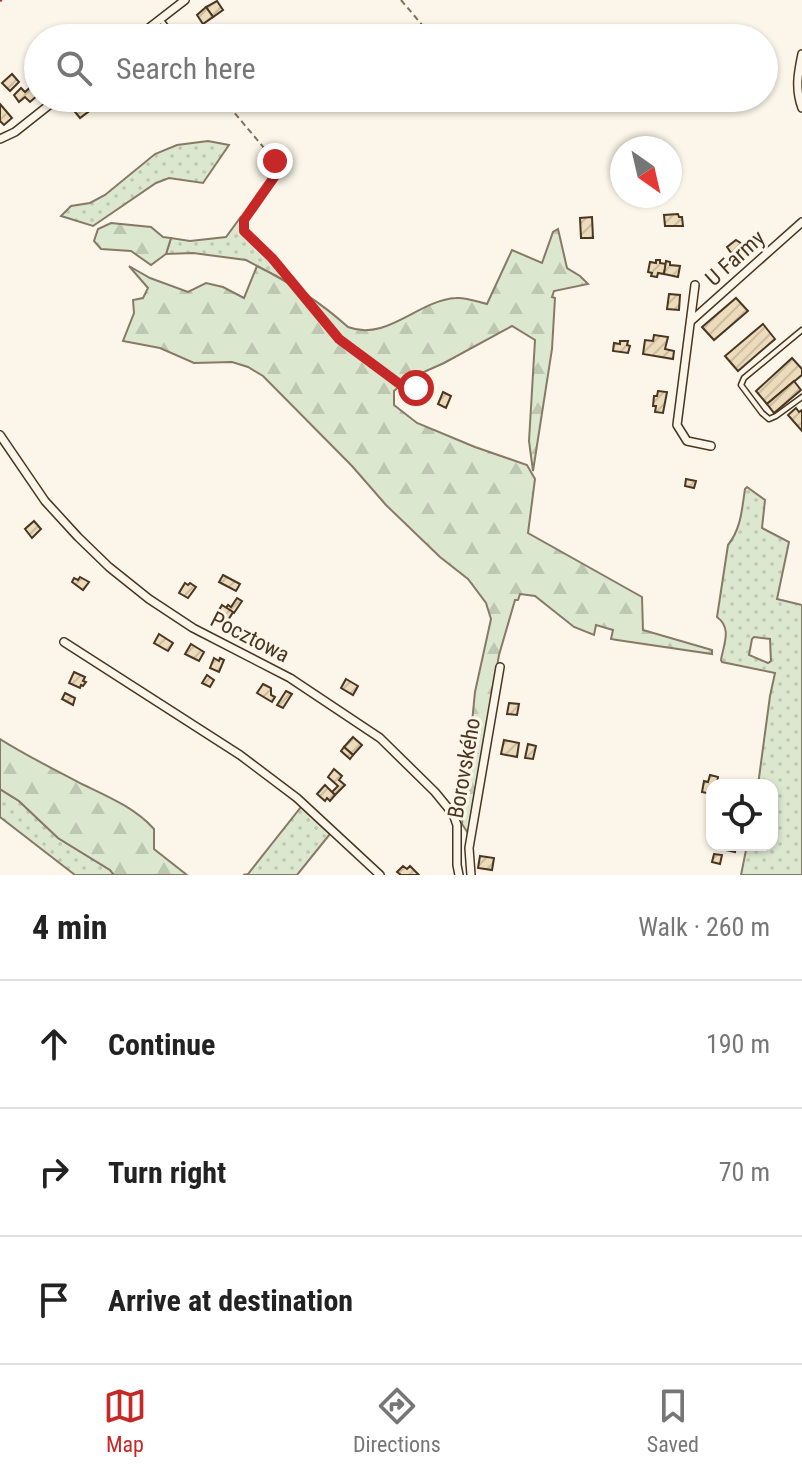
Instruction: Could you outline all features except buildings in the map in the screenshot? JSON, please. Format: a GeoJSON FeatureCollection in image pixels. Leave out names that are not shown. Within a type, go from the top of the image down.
{"type":"FeatureCollection","features":[{"type":"Feature","properties":{"kind":"street"},"geometry":{"type":"LineString","coordinates":[[154,24],[185,0]]}},
{"type":"Feature","properties":{"kind":"street"},"geometry":{"type":"LineString","coordinates":[[802,54],[796,81],[802,108]]}},
{"type":"Feature","properties":{"kind":"street"},"geometry":{"type":"LineString","coordinates":[[0,139],[15,132],[40,112]]}},
{"type":"Feature","properties":{"kind":"street","name":"U Farmy"},"geometry":{"type":"LineString","coordinates":[[691,321],[802,222]]}},
{"type":"Feature","properties":{"kind":"street","name":"U Farmy"},"geometry":{"type":"LineString","coordinates":[[695,285],[677,425],[687,441],[711,446]]}},
{"type":"Feature","properties":{"kind":"street","name":"Pocztowa"},"geometry":{"type":"LineString","coordinates":[[0,435],[45,501],[109,567],[149,599],[193,628],[290,678],[380,738],[453,814],[457,825],[459,875]]}},
{"type":"Feature","properties":{"kind":"street"},"geometry":{"type":"LineString","coordinates":[[64,642],[240,755],[297,798],[380,875]]}},
{"type":"Feature","properties":{"kind":"street","name":"Borovského"},"geometry":{"type":"LineString","coordinates":[[471,875],[469,848],[500,667]]}},
{"type":"Feature","properties":{"kind":"lane"},"geometry":{"type":"LineString","coordinates":[[160,19],[164,24]]}},
{"type":"Feature","properties":{"kind":"lane"},"geometry":{"type":"LineString","coordinates":[[802,330],[744,378],[741,385],[769,419],[802,397]]}},
{"type":"Feature","properties":{"kind":"path"},"geometry":{"type":"LineString","coordinates":[[401,0],[421,24]]}},
{"type":"Feature","properties":{"kind":"path"},"geometry":{"type":"LineString","coordinates":[[234,112],[275,161],[277,173],[244,220],[244,231],[272,258],[339,339],[401,385],[416,388]]}},
{"type":"Feature","properties":{"kind":"green space"},"geometry":{"type":"Polygon","coordinates":[[[208,141],[229,145],[203,183],[169,178],[156,183],[93,226],[61,216],[71,206],[90,203],[105,195],[155,154],[177,145],[208,141]]]}},
{"type":"Feature","properties":{"kind":"green space"},"geometry":{"type":"Polygon","coordinates":[[[240,218],[241,233],[276,266],[287,282],[246,260],[193,253],[166,254],[171,238],[190,241],[226,237],[240,218]]]}},
{"type":"Feature","properties":{"kind":"green space"},"geometry":{"type":"Polygon","coordinates":[[[111,223],[151,227],[163,237],[171,238],[166,254],[151,265],[131,251],[101,249],[94,241],[98,229],[111,223]]]}},
{"type":"Feature","properties":{"kind":"green space"},"geometry":{"type":"Polygon","coordinates":[[[558,229],[567,268],[588,284],[554,291],[552,297],[555,298],[552,349],[533,471],[529,441],[535,340],[512,326],[408,379],[394,391],[394,405],[417,423],[527,465],[535,479],[528,533],[642,597],[643,630],[712,650],[712,654],[611,639],[613,630],[596,625],[594,635],[574,627],[535,596],[520,594],[515,600],[499,655],[468,833],[462,824],[475,692],[491,619],[486,603],[468,579],[440,557],[386,505],[263,376],[232,362],[194,363],[160,348],[123,341],[134,313],[133,300],[143,298],[148,288],[129,266],[150,278],[188,292],[206,283],[223,287],[244,298],[257,266],[305,294],[348,327],[376,329],[442,300],[460,298],[487,304],[512,250],[542,263],[553,232],[558,229]]]}},
{"type":"Feature","properties":{"kind":"green space"},"geometry":{"type":"Polygon","coordinates":[[[747,487],[765,500],[762,528],[789,542],[777,599],[802,605],[802,875],[741,875],[746,851],[778,851],[778,779],[759,779],[775,673],[721,660],[726,631],[717,617],[728,545],[742,511],[747,487]],[[754,637],[749,655],[768,663],[771,661],[770,639],[754,637]]]}},
{"type":"Feature","properties":{"kind":"green space"},"geometry":{"type":"Polygon","coordinates":[[[0,739],[139,815],[154,829],[154,849],[187,875],[114,875],[58,838],[19,801],[0,789],[0,739]]]}},
{"type":"Feature","properties":{"kind":"green space"},"geometry":{"type":"Polygon","coordinates":[[[0,789],[19,801],[58,838],[114,875],[75,875],[0,817],[0,789]]]}},
{"type":"Feature","properties":{"kind":"green space"},"geometry":{"type":"Polygon","coordinates":[[[301,807],[330,834],[297,875],[243,875],[248,874],[301,807]]]}},
{"type":"Feature","properties":{"kind":"route"},"geometry":{"type":"LineString","coordinates":[[275,161],[277,173],[244,220],[244,231],[272,258],[339,339],[401,385],[416,388]]}}]}
